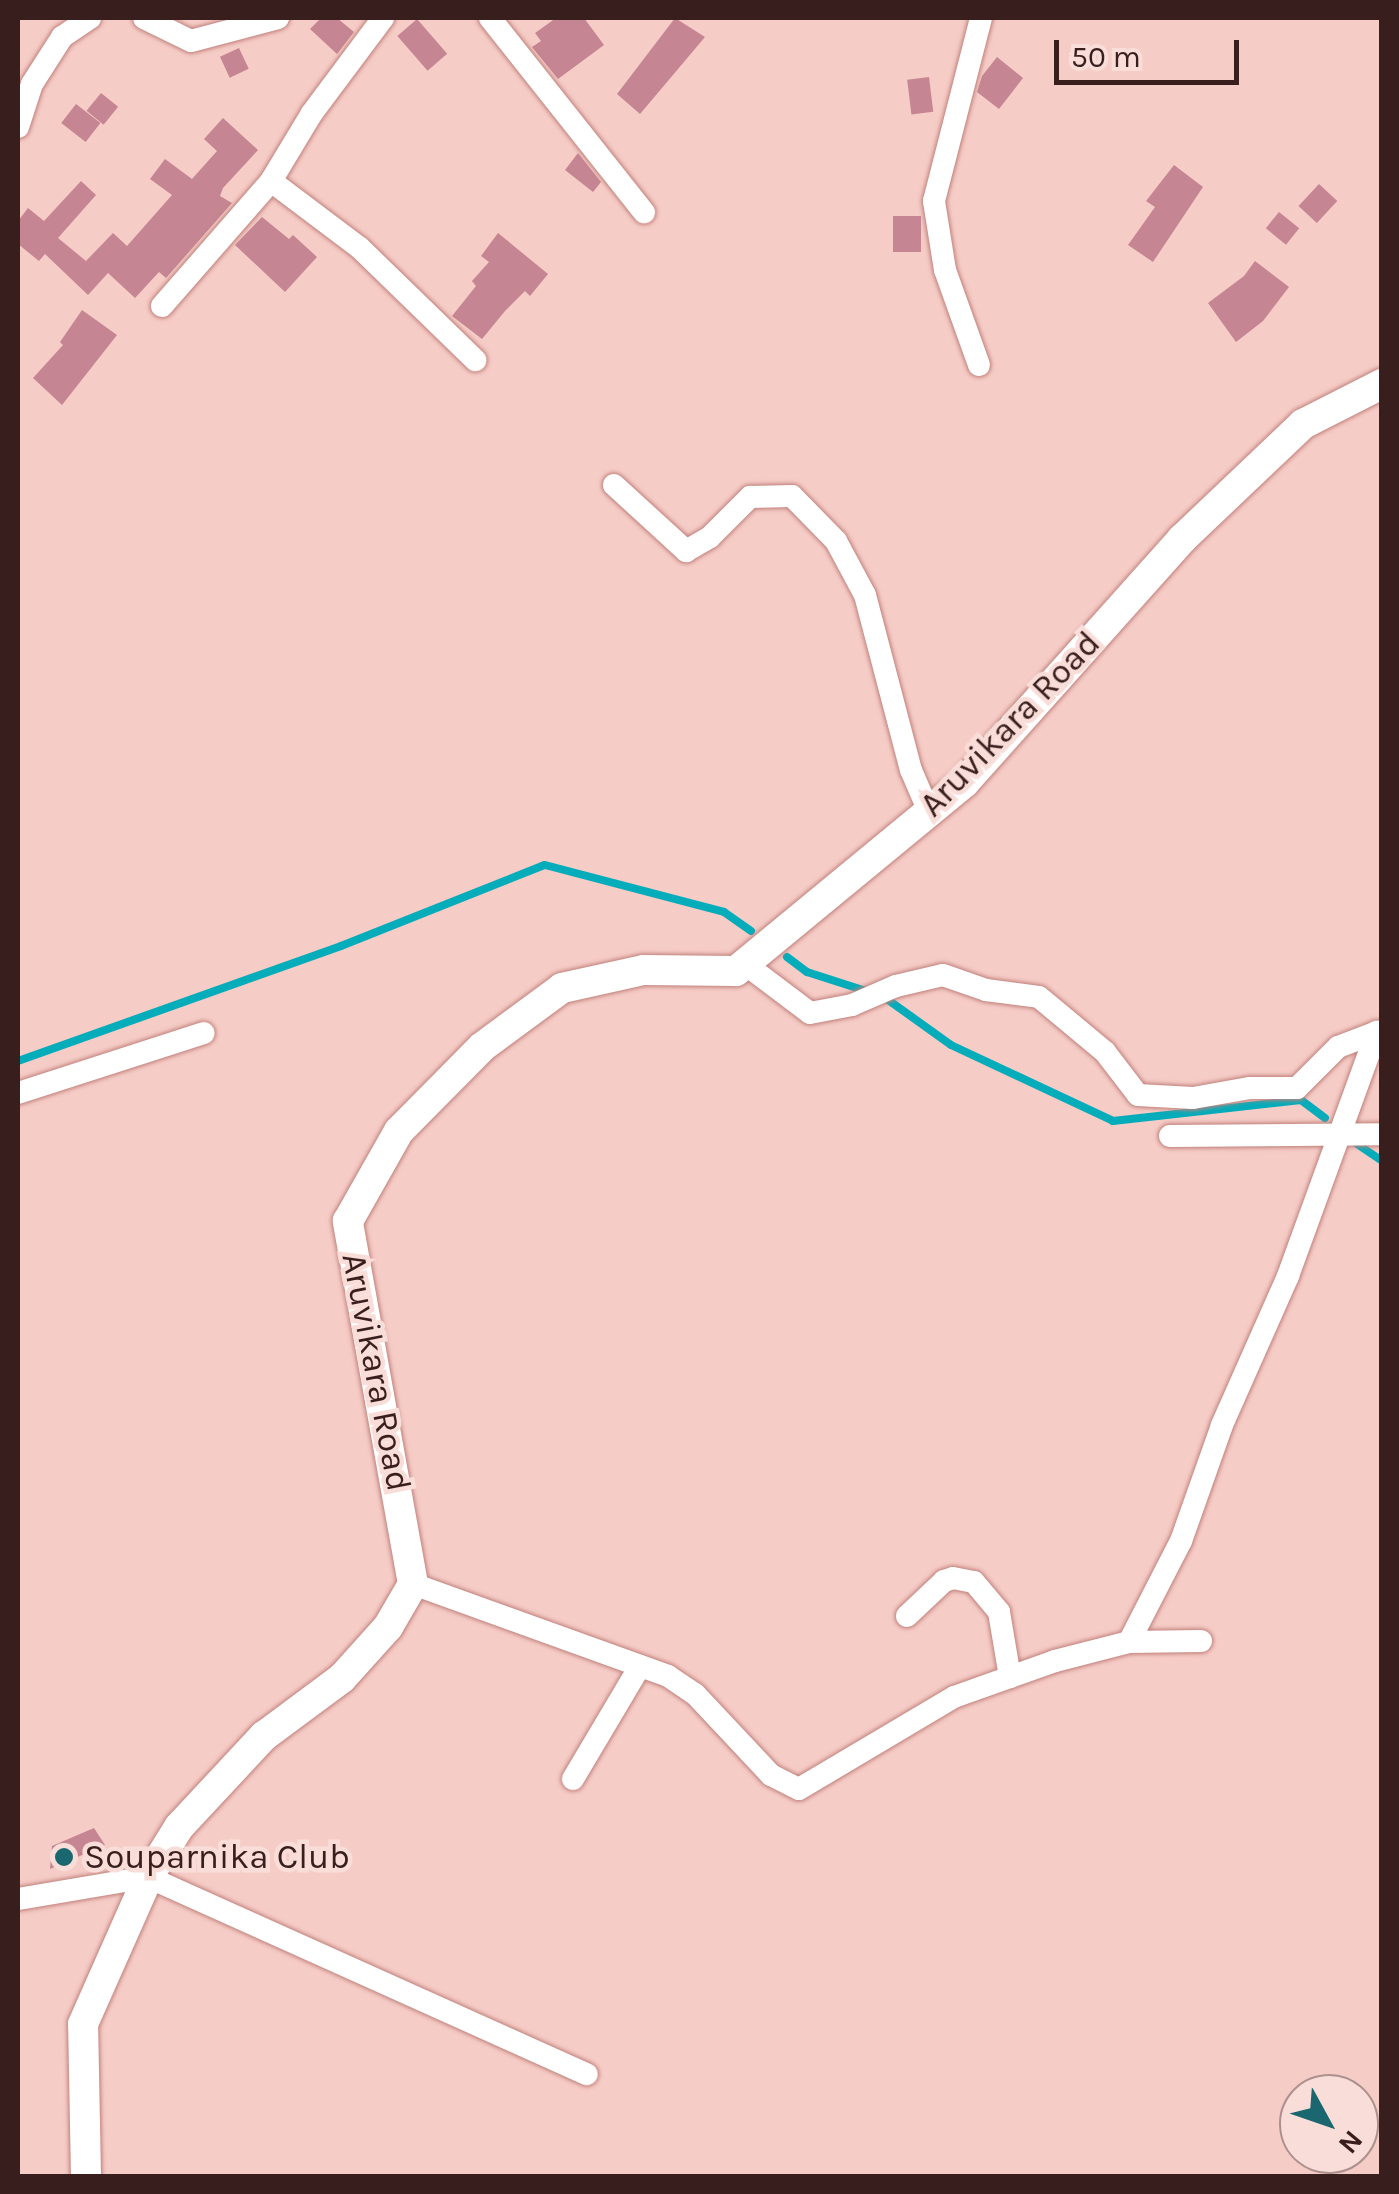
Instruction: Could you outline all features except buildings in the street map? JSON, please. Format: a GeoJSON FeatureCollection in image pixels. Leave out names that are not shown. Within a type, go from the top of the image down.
{"type":"FeatureCollection","features":[{"type":"Feature","properties":{"kind":"main road","name":"Aruvikara Road"},"geometry":{"type":"LineString","coordinates":[[413,1584],[348,1221],[399,1131],[482,1048],[562,988],[644,970],[736,971],[964,783],[1182,539],[1303,424],[1382,384]]}},
{"type":"Feature","properties":{"kind":"main road"},"geometry":{"type":"LineString","coordinates":[[86,2176],[82,2024],[148,1877],[179,1827],[264,1736],[342,1678],[388,1627],[413,1584]]}},
{"type":"Feature","properties":{"kind":"street"},"geometry":{"type":"LineString","coordinates":[[18,127],[32,84],[62,37],[90,18]]}},
{"type":"Feature","properties":{"kind":"street"},"geometry":{"type":"LineString","coordinates":[[144,18],[191,41],[278,18]]}},
{"type":"Feature","properties":{"kind":"street"},"geometry":{"type":"LineString","coordinates":[[162,306],[270,181],[312,113],[382,18]]}},
{"type":"Feature","properties":{"kind":"street"},"geometry":{"type":"LineString","coordinates":[[490,18],[644,212]]}},
{"type":"Feature","properties":{"kind":"street"},"geometry":{"type":"LineString","coordinates":[[979,366],[945,270],[934,201],[981,18]]}},
{"type":"Feature","properties":{"kind":"street"},"geometry":{"type":"LineString","coordinates":[[270,181],[360,248],[474,360]]}},
{"type":"Feature","properties":{"kind":"street"},"geometry":{"type":"LineString","coordinates":[[614,485],[686,551],[710,537],[750,496],[792,496],[836,541],[865,595],[910,770],[929,812]]}},
{"type":"Feature","properties":{"kind":"street"},"geometry":{"type":"LineString","coordinates":[[744,964],[810,1013],[852,1005],[896,986],[943,975],[986,990],[1040,997],[1105,1052],[1138,1095],[1193,1098],[1250,1088],[1297,1088],[1338,1047],[1377,1032],[1288,1276],[1222,1424],[1181,1541],[1128,1642]]}},
{"type":"Feature","properties":{"kind":"street"},"geometry":{"type":"LineString","coordinates":[[18,1093],[204,1033]]}},
{"type":"Feature","properties":{"kind":"street"},"geometry":{"type":"LineString","coordinates":[[1170,1136],[1382,1134]]}},
{"type":"Feature","properties":{"kind":"street"},"geometry":{"type":"LineString","coordinates":[[907,1616],[944,1581],[953,1578],[974,1582],[999,1612],[1010,1677]]}},
{"type":"Feature","properties":{"kind":"street"},"geometry":{"type":"LineString","coordinates":[[413,1584],[668,1676],[694,1694],[770,1775],[799,1789],[954,1697],[1128,1642],[1201,1641]]}},
{"type":"Feature","properties":{"kind":"street"},"geometry":{"type":"LineString","coordinates":[[573,1779],[640,1666]]}},
{"type":"Feature","properties":{"kind":"street"},"geometry":{"type":"LineString","coordinates":[[18,1899],[148,1877],[587,2074]]}},
{"type":"Feature","properties":{"kind":"waterway"},"geometry":{"type":"LineString","coordinates":[[18,1061],[341,946],[545,865],[724,912],[751,931]]}},
{"type":"Feature","properties":{"kind":"waterway"},"geometry":{"type":"LineString","coordinates":[[787,957],[807,972],[866,991]]}},
{"type":"Feature","properties":{"kind":"waterway"},"geometry":{"type":"LineString","coordinates":[[884,997],[951,1045],[1113,1121],[1301,1100],[1325,1118]]}},
{"type":"Feature","properties":{"kind":"waterway"},"geometry":{"type":"LineString","coordinates":[[1357,1144],[1382,1161]]}},
{"type":"Feature","properties":{"kind":"place","name":"Souparnika Club"},"geometry":{"type":"Point","coordinates":[64,1857]}}]}
